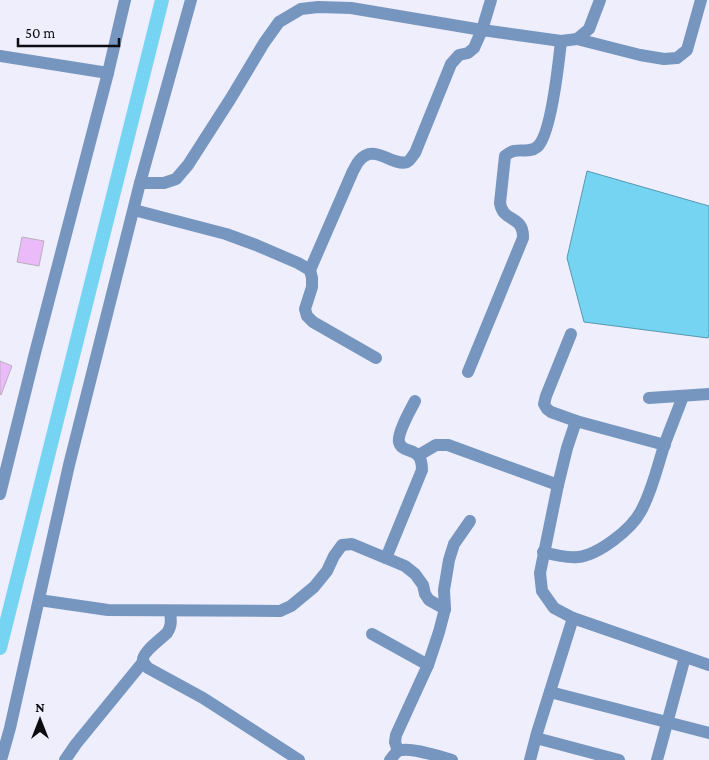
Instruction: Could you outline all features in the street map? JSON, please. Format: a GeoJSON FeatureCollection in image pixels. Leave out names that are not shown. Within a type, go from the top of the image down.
{"type":"FeatureCollection","features":[{"type":"Feature","properties":{"kind":"street"},"geometry":{"type":"LineString","coordinates":[[0,494],[125,0]]}},
{"type":"Feature","properties":{"kind":"street"},"geometry":{"type":"LineString","coordinates":[[1,760],[10,728],[69,466],[140,183],[191,0]]}},
{"type":"Feature","properties":{"kind":"street"},"geometry":{"type":"LineString","coordinates":[[376,358],[313,322],[307,316],[305,309],[312,287],[310,270],[360,159],[369,154],[380,154],[399,162],[406,163],[411,159],[451,64],[459,56],[468,53],[474,48],[482,30],[491,0]]}},
{"type":"Feature","properties":{"kind":"street"},"geometry":{"type":"LineString","coordinates":[[577,39],[589,29],[600,0]]}},
{"type":"Feature","properties":{"kind":"street"},"geometry":{"type":"LineString","coordinates":[[140,183],[164,183],[176,179],[188,165],[226,106],[264,42],[279,22],[301,4],[318,6],[335,4],[482,30],[561,40],[577,39],[664,59],[677,58],[687,50],[702,0]]}},
{"type":"Feature","properties":{"kind":"street"},"geometry":{"type":"LineString","coordinates":[[468,372],[523,238],[524,230],[521,225],[505,215],[501,210],[505,156],[510,151],[528,151],[536,148],[541,143],[551,110],[561,40]]}},
{"type":"Feature","properties":{"kind":"street"},"geometry":{"type":"LineString","coordinates":[[0,56],[108,73]]}},
{"type":"Feature","properties":{"kind":"street"},"geometry":{"type":"LineString","coordinates":[[134,210],[226,234],[256,245],[310,270]]}},
{"type":"Feature","properties":{"kind":"street"},"geometry":{"type":"LineString","coordinates":[[571,334],[546,396],[544,404],[547,409],[576,421],[664,445]]}},
{"type":"Feature","properties":{"kind":"street"},"geometry":{"type":"LineString","coordinates":[[649,398],[709,394]]}},
{"type":"Feature","properties":{"kind":"street"},"geometry":{"type":"LineString","coordinates":[[544,552],[565,557],[578,557],[594,552],[628,528],[640,513],[649,492],[664,445],[683,396]]}},
{"type":"Feature","properties":{"kind":"street"},"geometry":{"type":"LineString","coordinates":[[386,558],[422,470],[422,462],[419,455],[403,448],[399,442],[400,434],[415,401]]}},
{"type":"Feature","properties":{"kind":"street"},"geometry":{"type":"LineString","coordinates":[[576,421],[567,448],[544,552],[540,573],[542,591],[554,608],[573,618],[709,665]]}},
{"type":"Feature","properties":{"kind":"street"},"geometry":{"type":"LineString","coordinates":[[419,455],[436,445],[448,445],[558,485]]}},
{"type":"Feature","properties":{"kind":"street"},"geometry":{"type":"LineString","coordinates":[[452,760],[419,751],[407,750],[394,756],[395,742],[396,735],[428,665],[445,609],[444,590],[454,544],[470,521]]}},
{"type":"Feature","properties":{"kind":"street"},"geometry":{"type":"LineString","coordinates":[[39,600],[108,610],[280,612],[291,606],[314,587],[327,571],[342,545],[352,544],[405,566],[416,574],[429,600],[445,609]]}},
{"type":"Feature","properties":{"kind":"street"},"geometry":{"type":"LineString","coordinates":[[64,760],[143,662],[146,652],[170,629],[172,625],[170,611]]}},
{"type":"Feature","properties":{"kind":"street"},"geometry":{"type":"LineString","coordinates":[[530,760],[573,618]]}},
{"type":"Feature","properties":{"kind":"street"},"geometry":{"type":"LineString","coordinates":[[372,634],[428,665]]}},
{"type":"Feature","properties":{"kind":"street"},"geometry":{"type":"LineString","coordinates":[[658,760],[684,657]]}},
{"type":"Feature","properties":{"kind":"street"},"geometry":{"type":"LineString","coordinates":[[143,662],[148,668],[203,698],[299,760]]}},
{"type":"Feature","properties":{"kind":"street"},"geometry":{"type":"LineString","coordinates":[[550,692],[709,734]]}},
{"type":"Feature","properties":{"kind":"street"},"geometry":{"type":"LineString","coordinates":[[536,738],[619,760]]}},
{"type":"Feature","properties":{"kind":"water"},"geometry":{"type":"Polygon","coordinates":[[[587,171],[709,206],[708,338],[584,322],[567,258],[587,171]]]}},
{"type":"Feature","properties":{"kind":"building"},"geometry":{"type":"Polygon","coordinates":[[[22,237],[44,241],[39,266],[17,262],[22,237]]]}},
{"type":"Feature","properties":{"kind":"building"},"geometry":{"type":"Polygon","coordinates":[[[0,361],[12,366],[1,395],[0,394],[0,361]]]}},
{"type":"Feature","properties":{"kind":"waterway"},"geometry":{"type":"LineString","coordinates":[[0,648],[162,0]]}}]}
